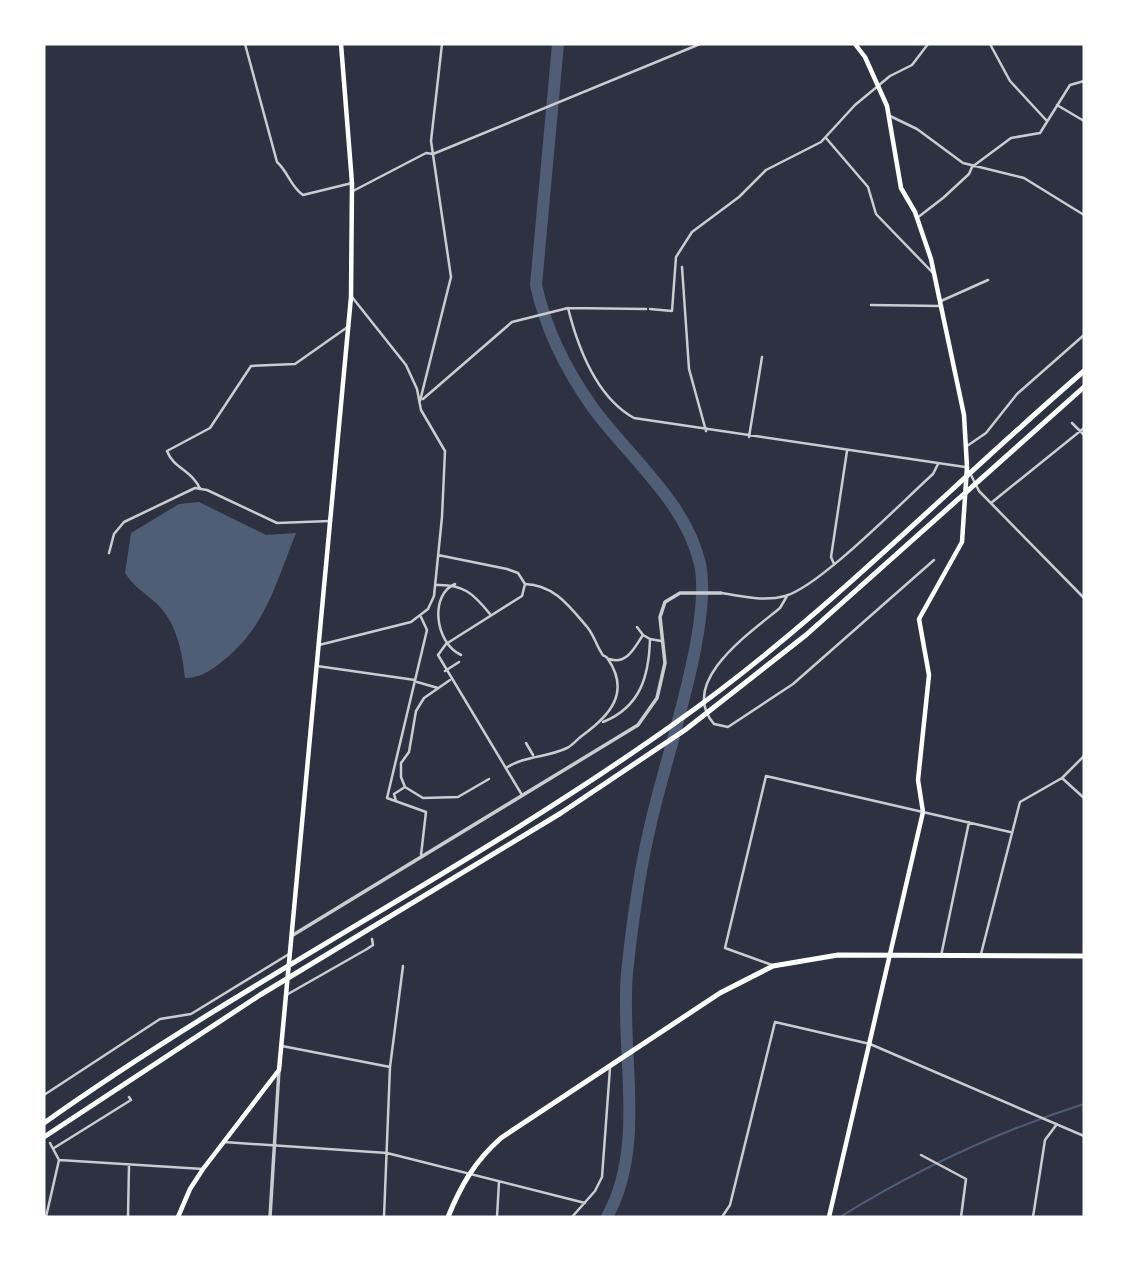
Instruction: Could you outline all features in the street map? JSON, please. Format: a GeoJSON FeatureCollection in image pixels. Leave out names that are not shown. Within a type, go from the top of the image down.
{"type":"FeatureCollection","features":[{"type":"Feature","properties":{"kind":"highway"},"geometry":{"type":"LineString","coordinates":[[44,1123],[179,1033],[624,758],[710,698],[796,629],[1084,371]]}},
{"type":"Feature","properties":{"kind":"highway"},"geometry":{"type":"LineString","coordinates":[[44,1137],[184,1043],[629,769],[716,707],[806,635],[1084,387]]}},
{"type":"Feature","properties":{"kind":"highway"},"geometry":{"type":"LineString","coordinates":[[448,1217],[468,1173],[480,1157],[501,1138],[720,993],[773,966],[838,955],[1084,956]]}},
{"type":"Feature","properties":{"kind":"main road"},"geometry":{"type":"LineString","coordinates":[[178,1217],[190,1189],[203,1169],[279,1070],[351,297],[352,183],[341,44]]}},
{"type":"Feature","properties":{"kind":"main road"},"geometry":{"type":"LineString","coordinates":[[829,1217],[923,812],[918,780],[929,675],[919,619],[960,550],[965,520],[967,467],[960,390],[935,276],[917,218],[901,188],[889,115],[879,86],[855,44]]}},
{"type":"Feature","properties":{"kind":"street"},"geometry":{"type":"LineString","coordinates":[[245,44],[277,162],[288,172],[292,187],[303,195],[352,183]]}},
{"type":"Feature","properties":{"kind":"street"},"geometry":{"type":"LineString","coordinates":[[420,401],[451,277],[431,141],[442,44]]}},
{"type":"Feature","properties":{"kind":"street"},"geometry":{"type":"LineString","coordinates":[[352,192],[426,153],[433,154],[700,44]]}},
{"type":"Feature","properties":{"kind":"street"},"geometry":{"type":"LineString","coordinates":[[420,401],[512,322],[568,308],[672,311],[676,257],[692,232],[739,197],[766,170],[826,138],[855,106],[890,76],[912,65],[928,44]]}},
{"type":"Feature","properties":{"kind":"street"},"geometry":{"type":"LineString","coordinates":[[990,44],[1010,81],[1046,121]]}},
{"type":"Feature","properties":{"kind":"street"},"geometry":{"type":"LineString","coordinates":[[917,218],[954,189],[972,167],[1011,138],[1040,133],[1070,85],[1084,81]]}},
{"type":"Feature","properties":{"kind":"street"},"geometry":{"type":"LineString","coordinates":[[1057,105],[1084,121]]}},
{"type":"Feature","properties":{"kind":"street"},"geometry":{"type":"LineString","coordinates":[[889,115],[917,129],[972,167],[1004,171],[1024,177],[1084,215]]}},
{"type":"Feature","properties":{"kind":"street"},"geometry":{"type":"LineString","coordinates":[[826,138],[868,187],[876,214],[935,276]]}},
{"type":"Feature","properties":{"kind":"street"},"geometry":{"type":"LineString","coordinates":[[682,267],[689,369],[706,430]]}},
{"type":"Feature","properties":{"kind":"street"},"geometry":{"type":"LineString","coordinates":[[871,305],[941,304],[988,280]]}},
{"type":"Feature","properties":{"kind":"street"},"geometry":{"type":"LineString","coordinates":[[319,645],[398,626],[421,617],[428,609],[435,585],[438,555],[445,451],[421,410],[406,365],[351,297]]}},
{"type":"Feature","properties":{"kind":"street"},"geometry":{"type":"LineString","coordinates":[[568,308],[579,352],[626,413],[663,424],[967,467],[979,491],[1084,598]]}},
{"type":"Feature","properties":{"kind":"street"},"geometry":{"type":"LineString","coordinates":[[200,489],[195,476],[170,458],[167,451],[210,428],[251,366],[295,364],[348,326]]}},
{"type":"Feature","properties":{"kind":"street"},"geometry":{"type":"LineString","coordinates":[[967,446],[986,433],[1017,394],[1084,335]]}},
{"type":"Feature","properties":{"kind":"street"},"geometry":{"type":"LineString","coordinates":[[749,437],[762,357]]}},
{"type":"Feature","properties":{"kind":"street"},"geometry":{"type":"LineString","coordinates":[[1034,381],[1038,385]]}},
{"type":"Feature","properties":{"kind":"street"},"geometry":{"type":"LineString","coordinates":[[1072,423],[1079,433],[1084,435]]}},
{"type":"Feature","properties":{"kind":"street"},"geometry":{"type":"LineString","coordinates":[[991,503],[1084,428]]}},
{"type":"Feature","properties":{"kind":"street"},"geometry":{"type":"LineString","coordinates":[[834,564],[831,557],[846,451]]}},
{"type":"Feature","properties":{"kind":"street"},"geometry":{"type":"LineString","coordinates":[[934,560],[793,684],[728,727],[714,724],[705,709],[704,697],[711,671],[780,608],[787,596],[834,564],[933,474],[938,464]]}},
{"type":"Feature","properties":{"kind":"street"},"geometry":{"type":"LineString","coordinates":[[109,553],[114,534],[124,522],[164,505],[189,489],[200,489],[277,523],[330,521]]}},
{"type":"Feature","properties":{"kind":"street"},"geometry":{"type":"LineString","coordinates":[[438,555],[518,572],[525,584],[522,596],[446,644],[438,656],[450,680],[522,795]]}},
{"type":"Feature","properties":{"kind":"street"},"geometry":{"type":"LineString","coordinates":[[435,585],[456,584],[468,589],[490,614]]}},
{"type":"Feature","properties":{"kind":"street"},"geometry":{"type":"LineString","coordinates":[[456,584],[442,593],[439,601],[439,629],[446,644],[461,655]]}},
{"type":"Feature","properties":{"kind":"street"},"geometry":{"type":"LineString","coordinates":[[506,768],[521,758],[553,753],[570,747],[609,715],[617,696],[616,678],[608,659],[588,629],[561,597],[544,586],[525,584]]}},
{"type":"Feature","properties":{"kind":"street"},"geometry":{"type":"LineString","coordinates":[[291,936],[638,725],[657,698],[665,663],[661,609],[671,596],[680,593],[721,593],[759,599],[787,596]]}},
{"type":"Feature","properties":{"kind":"street"},"geometry":{"type":"LineString","coordinates":[[421,617],[427,630],[387,798],[426,812],[421,855]]}},
{"type":"Feature","properties":{"kind":"street"},"geometry":{"type":"LineString","coordinates":[[637,627],[650,639],[663,641]]}},
{"type":"Feature","properties":{"kind":"street"},"geometry":{"type":"LineString","coordinates":[[608,659],[617,662],[627,658],[643,635]]}},
{"type":"Feature","properties":{"kind":"street"},"geometry":{"type":"LineString","coordinates":[[600,723],[612,719],[635,700],[647,679],[650,639]]}},
{"type":"Feature","properties":{"kind":"street"},"geometry":{"type":"LineString","coordinates":[[445,671],[459,662]]}},
{"type":"Feature","properties":{"kind":"street"},"geometry":{"type":"LineString","coordinates":[[317,666],[416,681],[438,688]]}},
{"type":"Feature","properties":{"kind":"street"},"geometry":{"type":"LineString","coordinates":[[450,680],[424,698],[416,711],[409,752],[401,763],[401,777],[405,788],[423,798],[458,797],[489,779]]}},
{"type":"Feature","properties":{"kind":"street"},"geometry":{"type":"LineString","coordinates":[[526,743],[533,755]]}},
{"type":"Feature","properties":{"kind":"street"},"geometry":{"type":"LineString","coordinates":[[980,957],[1010,832],[1020,802],[1062,778],[1084,756]]}},
{"type":"Feature","properties":{"kind":"street"},"geometry":{"type":"LineString","coordinates":[[773,966],[768,961],[725,948],[766,776],[1010,832]]}},
{"type":"Feature","properties":{"kind":"street"},"geometry":{"type":"LineString","coordinates":[[1062,778],[1084,798]]}},
{"type":"Feature","properties":{"kind":"street"},"geometry":{"type":"LineString","coordinates":[[394,794],[405,788]]}},
{"type":"Feature","properties":{"kind":"street"},"geometry":{"type":"LineString","coordinates":[[389,789],[396,801]]}},
{"type":"Feature","properties":{"kind":"street"},"geometry":{"type":"LineString","coordinates":[[941,956],[968,822]]}},
{"type":"Feature","properties":{"kind":"street"},"geometry":{"type":"LineString","coordinates":[[352,900],[356,905]]}},
{"type":"Feature","properties":{"kind":"street"},"geometry":{"type":"LineString","coordinates":[[286,995],[367,949],[374,943],[372,939]]}},
{"type":"Feature","properties":{"kind":"street"},"geometry":{"type":"LineString","coordinates":[[44,1095],[160,1019],[191,1014],[289,954]]}},
{"type":"Feature","properties":{"kind":"street"},"geometry":{"type":"LineString","coordinates":[[384,1217],[390,1067],[402,966]]}},
{"type":"Feature","properties":{"kind":"street"},"geometry":{"type":"LineString","coordinates":[[722,1217],[730,1205],[775,1022],[870,1044],[1084,1136]]}},
{"type":"Feature","properties":{"kind":"street"},"geometry":{"type":"LineString","coordinates":[[282,1046],[390,1067]]}},
{"type":"Feature","properties":{"kind":"street"},"geometry":{"type":"LineString","coordinates":[[104,1056],[107,1061]]}},
{"type":"Feature","properties":{"kind":"street"},"geometry":{"type":"LineString","coordinates":[[572,1217],[602,1177],[606,1159],[611,1067]]}},
{"type":"Feature","properties":{"kind":"street"},"geometry":{"type":"LineString","coordinates":[[270,1217],[279,1070]]}},
{"type":"Feature","properties":{"kind":"street"},"geometry":{"type":"LineString","coordinates":[[54,1149],[131,1100],[129,1097]]}},
{"type":"Feature","properties":{"kind":"street"},"geometry":{"type":"LineString","coordinates":[[1033,1217],[1045,1140],[1057,1124]]}},
{"type":"Feature","properties":{"kind":"street"},"geometry":{"type":"LineString","coordinates":[[224,1142],[387,1153],[585,1203]]}},
{"type":"Feature","properties":{"kind":"street"},"geometry":{"type":"LineString","coordinates":[[46,1217],[59,1160],[50,1143]]}},
{"type":"Feature","properties":{"kind":"street"},"geometry":{"type":"LineString","coordinates":[[921,1155],[966,1179],[961,1217]]}},
{"type":"Feature","properties":{"kind":"street"},"geometry":{"type":"LineString","coordinates":[[59,1160],[203,1169]]}},
{"type":"Feature","properties":{"kind":"street"},"geometry":{"type":"LineString","coordinates":[[128,1217],[129,1164]]}},
{"type":"Feature","properties":{"kind":"street"},"geometry":{"type":"LineString","coordinates":[[496,1217],[499,1180]]}},
{"type":"Feature","properties":{"kind":"water"},"geometry":{"type":"Polygon","coordinates":[[[199,502],[266,535],[296,533],[276,586],[250,633],[215,667],[201,675],[185,678],[180,648],[169,619],[125,573],[131,533],[179,504],[199,502]]]}},
{"type":"Feature","properties":{"kind":"waterway"},"geometry":{"type":"LineString","coordinates":[[558,44],[536,285],[540,302],[558,349],[583,394],[655,481],[682,520],[700,564],[702,590],[694,657],[650,827],[636,900],[626,1003],[629,1129],[626,1160],[619,1189],[607,1217]]}},
{"type":"Feature","properties":{"kind":"waterway"},"geometry":{"type":"LineString","coordinates":[[840,1217],[898,1183],[959,1153],[1021,1126],[1084,1104]]}}]}
